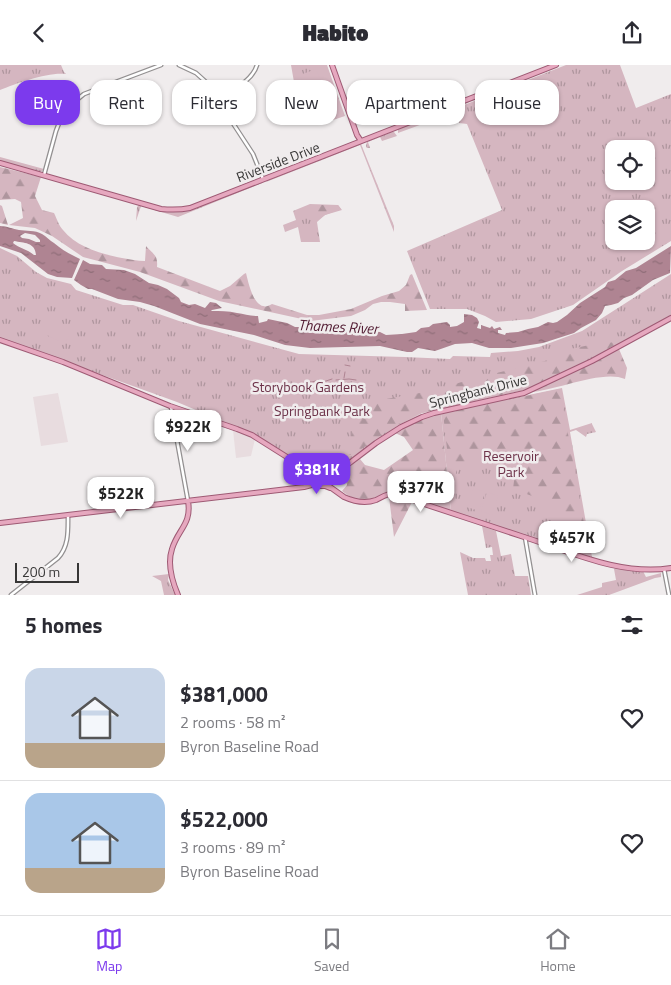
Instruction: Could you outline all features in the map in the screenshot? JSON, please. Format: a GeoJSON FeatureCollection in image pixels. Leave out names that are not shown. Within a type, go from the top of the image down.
{"type":"FeatureCollection","features":[{"type":"Feature","properties":{"kind":"main road"},"geometry":{"type":"LineString","coordinates":[[332,65],[357,135],[361,141]]}},
{"type":"Feature","properties":{"kind":"main road","name":"Riverside Drive"},"geometry":{"type":"LineString","coordinates":[[0,163],[153,206],[174,210],[190,208],[556,65]]}},
{"type":"Feature","properties":{"kind":"main road","name":"Springbank Drive"},"geometry":{"type":"LineString","coordinates":[[304,487],[331,477],[376,443],[415,420],[434,413],[524,393],[592,361],[671,318]]}},
{"type":"Feature","properties":{"kind":"main road"},"geometry":{"type":"LineString","coordinates":[[0,340],[63,362],[170,406],[252,435],[314,473],[331,474],[343,467]]}},
{"type":"Feature","properties":{"kind":"main road"},"geometry":{"type":"LineString","coordinates":[[300,465],[344,497],[356,502],[372,501],[386,495],[399,493],[418,502],[582,557],[630,569],[671,568]]}},
{"type":"Feature","properties":{"kind":"main road"},"geometry":{"type":"LineString","coordinates":[[304,487],[314,483],[315,476]]}},
{"type":"Feature","properties":{"kind":"main road"},"geometry":{"type":"LineString","coordinates":[[331,477],[330,483],[332,488]]}},
{"type":"Feature","properties":{"kind":"main road"},"geometry":{"type":"LineString","coordinates":[[0,523],[304,487],[325,486],[332,488]]}},
{"type":"Feature","properties":{"kind":"main road"},"geometry":{"type":"LineString","coordinates":[[178,595],[170,563],[172,549],[187,521],[188,501]]}},
{"type":"Feature","properties":{"kind":"street"},"geometry":{"type":"LineString","coordinates":[[44,175],[56,131],[68,107],[84,94],[161,65]]}},
{"type":"Feature","properties":{"kind":"street"},"geometry":{"type":"LineString","coordinates":[[179,65],[196,73],[204,80]]}},
{"type":"Feature","properties":{"kind":"street"},"geometry":{"type":"LineString","coordinates":[[247,80],[257,65]]}},
{"type":"Feature","properties":{"kind":"street"},"geometry":{"type":"LineString","coordinates":[[235,125],[253,154],[263,179]]}},
{"type":"Feature","properties":{"kind":"street"},"geometry":{"type":"LineString","coordinates":[[170,406],[188,501]]}},
{"type":"Feature","properties":{"kind":"street"},"geometry":{"type":"LineString","coordinates":[[11,595],[62,554],[68,539],[68,515]]}},
{"type":"Feature","properties":{"kind":"street"},"geometry":{"type":"LineString","coordinates":[[525,537],[535,595]]}},
{"type":"Feature","properties":{"kind":"street"},"geometry":{"type":"LineString","coordinates":[[664,569],[669,595]]}},
{"type":"Feature","properties":{"kind":"shaded area"},"geometry":{"type":"Polygon","coordinates":[[[58,393],[68,442],[41,446],[33,397],[58,393]]]}},
{"type":"Feature","properties":{"kind":"shaded area"},"geometry":{"type":"Polygon","coordinates":[[[233,430],[255,439],[251,456],[236,458],[233,430]]]}},
{"type":"Feature","properties":{"kind":"green space"},"geometry":{"type":"Polygon","coordinates":[[[0,65],[61,65],[66,74],[15,80],[15,84],[0,90],[0,65]]]}},
{"type":"Feature","properties":{"kind":"green space"},"geometry":{"type":"Polygon","coordinates":[[[291,65],[327,65],[332,80],[294,80],[291,65]]]}},
{"type":"Feature","properties":{"kind":"green space"},"geometry":{"type":"Polygon","coordinates":[[[566,65],[620,65],[636,108],[671,94],[671,241],[622,271],[573,305],[531,319],[496,322],[467,309],[430,309],[407,251],[502,210],[467,124],[465,124],[465,105],[475,101],[475,125],[559,125],[559,80],[528,80],[566,65]]]}},
{"type":"Feature","properties":{"kind":"green space"},"geometry":{"type":"Polygon","coordinates":[[[316,69],[320,80],[302,80],[300,75],[316,69]]]}},
{"type":"Feature","properties":{"kind":"green space"},"geometry":{"type":"Polygon","coordinates":[[[337,93],[345,116],[337,119],[337,93]]]}},
{"type":"Feature","properties":{"kind":"green space"},"geometry":{"type":"Polygon","coordinates":[[[409,125],[420,125],[398,133],[398,129],[409,125]]]}},
{"type":"Feature","properties":{"kind":"green space"},"geometry":{"type":"Polygon","coordinates":[[[392,132],[397,136],[382,141],[380,137],[368,142],[370,148],[367,148],[367,142],[392,132]]]}},
{"type":"Feature","properties":{"kind":"green space"},"geometry":{"type":"Polygon","coordinates":[[[361,144],[394,226],[394,232],[360,145],[266,182],[268,180],[361,144]]]}},
{"type":"Feature","properties":{"kind":"green space"},"geometry":{"type":"Polygon","coordinates":[[[0,157],[44,169],[39,172],[0,161],[0,157]]]}},
{"type":"Feature","properties":{"kind":"green space"},"geometry":{"type":"Polygon","coordinates":[[[0,167],[41,177],[35,196],[42,210],[54,213],[68,236],[98,252],[145,261],[146,246],[156,257],[157,267],[220,291],[230,286],[246,273],[254,297],[261,305],[272,304],[307,315],[319,315],[351,309],[399,291],[406,285],[412,274],[427,310],[405,311],[405,304],[381,302],[373,304],[351,316],[311,321],[219,301],[140,272],[83,257],[52,236],[35,228],[9,225],[23,218],[21,202],[15,199],[0,200],[0,167]]]}},
{"type":"Feature","properties":{"kind":"green space"},"geometry":{"type":"Polygon","coordinates":[[[262,183],[178,217],[141,206],[136,221],[137,207],[139,205],[169,212],[185,211],[262,183]]]}},
{"type":"Feature","properties":{"kind":"green space"},"geometry":{"type":"Polygon","coordinates":[[[310,204],[338,205],[342,210],[325,215],[317,222],[320,242],[301,242],[298,227],[285,232],[283,225],[296,220],[293,211],[310,204]]]}},
{"type":"Feature","properties":{"kind":"green space"},"geometry":{"type":"Polygon","coordinates":[[[0,205],[2,206],[8,225],[0,223],[0,205]]]}},
{"type":"Feature","properties":{"kind":"green space"},"geometry":{"type":"Polygon","coordinates":[[[313,205],[338,205],[341,209],[319,219],[313,205]]]}},
{"type":"Feature","properties":{"kind":"green space","name":"Springbank Park"},"geometry":{"type":"Polygon","coordinates":[[[0,248],[17,256],[36,272],[47,278],[71,284],[76,290],[299,354],[450,359],[453,356],[490,357],[491,353],[539,347],[582,331],[671,274],[671,315],[616,347],[528,389],[422,413],[397,426],[335,471],[324,474],[312,470],[253,434],[177,402],[0,338],[0,248]]]}},
{"type":"Feature","properties":{"kind":"green space"},"geometry":{"type":"Polygon","coordinates":[[[49,326],[69,336],[64,344],[45,334],[49,326]]]}},
{"type":"Feature","properties":{"kind":"green space"},"geometry":{"type":"Polygon","coordinates":[[[621,342],[528,389],[418,414],[394,426],[353,455],[347,455],[348,444],[362,408],[380,400],[431,391],[545,361],[561,351],[599,343],[621,342]]]}},
{"type":"Feature","properties":{"kind":"green space"},"geometry":{"type":"Polygon","coordinates":[[[619,349],[627,368],[625,379],[616,377],[592,378],[530,392],[588,365],[619,349]]]}},
{"type":"Feature","properties":{"kind":"green space","name":"Reservoir Park"},"geometry":{"type":"Polygon","coordinates":[[[562,388],[570,430],[592,423],[596,432],[587,434],[586,437],[576,430],[570,432],[592,557],[451,512],[441,413],[562,388]]]}},
{"type":"Feature","properties":{"kind":"green space","name":"Reservoir Park"},"geometry":{"type":"Polygon","coordinates":[[[560,389],[590,557],[578,552],[565,524],[567,514],[554,511],[551,504],[513,489],[515,473],[502,468],[462,463],[456,472],[454,511],[443,413],[560,389]]]}},
{"type":"Feature","properties":{"kind":"green space"},"geometry":{"type":"Polygon","coordinates":[[[441,413],[451,512],[421,501],[400,490],[390,491],[375,499],[366,501],[353,498],[342,491],[347,485],[344,471],[360,459],[365,465],[384,470],[413,450],[404,437],[395,433],[417,421],[441,413]]]}},
{"type":"Feature","properties":{"kind":"green space"},"geometry":{"type":"Polygon","coordinates":[[[474,488],[485,492],[479,511],[467,507],[474,488]]]}},
{"type":"Feature","properties":{"kind":"green space"},"geometry":{"type":"Polygon","coordinates":[[[487,492],[498,496],[492,515],[481,511],[487,492]]]}},
{"type":"Feature","properties":{"kind":"green space"},"geometry":{"type":"Polygon","coordinates":[[[394,496],[412,502],[394,537],[389,497],[394,496]]]}},
{"type":"Feature","properties":{"kind":"green space"},"geometry":{"type":"Polygon","coordinates":[[[482,526],[496,531],[501,556],[511,554],[515,576],[528,576],[531,595],[468,595],[460,552],[473,558],[485,558],[486,561],[491,561],[490,555],[493,555],[492,547],[486,548],[482,526]]]}},
{"type":"Feature","properties":{"kind":"green space"},"geometry":{"type":"Polygon","coordinates":[[[616,567],[643,571],[646,577],[661,573],[661,577],[609,595],[577,595],[602,587],[602,583],[616,580],[614,569],[616,567]]]}},
{"type":"Feature","properties":{"kind":"green space"},"geometry":{"type":"Polygon","coordinates":[[[169,574],[168,580],[175,595],[164,595],[161,581],[152,576],[169,574]]]}},
{"type":"Feature","properties":{"kind":"water"},"geometry":{"type":"Polygon","coordinates":[[[0,226],[5,226],[44,235],[63,250],[80,259],[72,278],[57,277],[48,274],[21,253],[0,246],[0,226]],[[25,233],[20,236],[22,238],[40,242],[35,235],[25,233]],[[14,241],[15,245],[36,255],[31,245],[14,241]]]}},
{"type":"Feature","properties":{"kind":"water"},"geometry":{"type":"Polygon","coordinates":[[[671,246],[670,273],[653,280],[618,303],[605,306],[596,320],[574,333],[543,343],[511,348],[489,348],[472,343],[455,344],[435,351],[418,348],[412,352],[407,352],[380,346],[310,348],[285,345],[254,335],[200,324],[140,302],[118,299],[88,289],[74,280],[83,260],[90,264],[102,265],[106,269],[124,270],[135,274],[149,283],[167,289],[179,298],[181,302],[189,305],[195,304],[205,308],[210,302],[216,303],[222,308],[211,311],[227,311],[258,316],[259,323],[268,319],[287,323],[295,327],[312,327],[328,332],[370,331],[386,335],[416,332],[433,324],[447,322],[450,327],[457,326],[464,322],[464,314],[477,318],[479,322],[477,328],[481,329],[481,325],[490,328],[492,326],[494,329],[500,327],[502,330],[498,330],[498,333],[505,335],[506,333],[538,327],[548,322],[557,322],[580,303],[605,287],[608,282],[615,280],[626,271],[636,268],[671,246]]]}},
{"type":"Feature","properties":{"kind":"waterway"},"geometry":{"type":"LineString","coordinates":[[345,365],[350,366]]}},
{"type":"Feature","properties":{"kind":"waterway"},"geometry":{"type":"LineString","coordinates":[[344,378],[345,372]]}},
{"type":"Feature","properties":{"kind":"waterway"},"geometry":{"type":"LineString","coordinates":[[308,382],[319,380],[323,382],[332,379]]}},
{"type":"Feature","properties":{"kind":"waterway"},"geometry":{"type":"LineString","coordinates":[[336,380],[356,380]]}},
{"type":"Feature","properties":{"kind":"water label","name":"Thames River"},"geometry":{"type":"Point","coordinates":[338,327]}},
{"type":"Feature","properties":{"kind":"park label","name":"Storybook Gardens"},"geometry":{"type":"Point","coordinates":[308,387]}}]}
